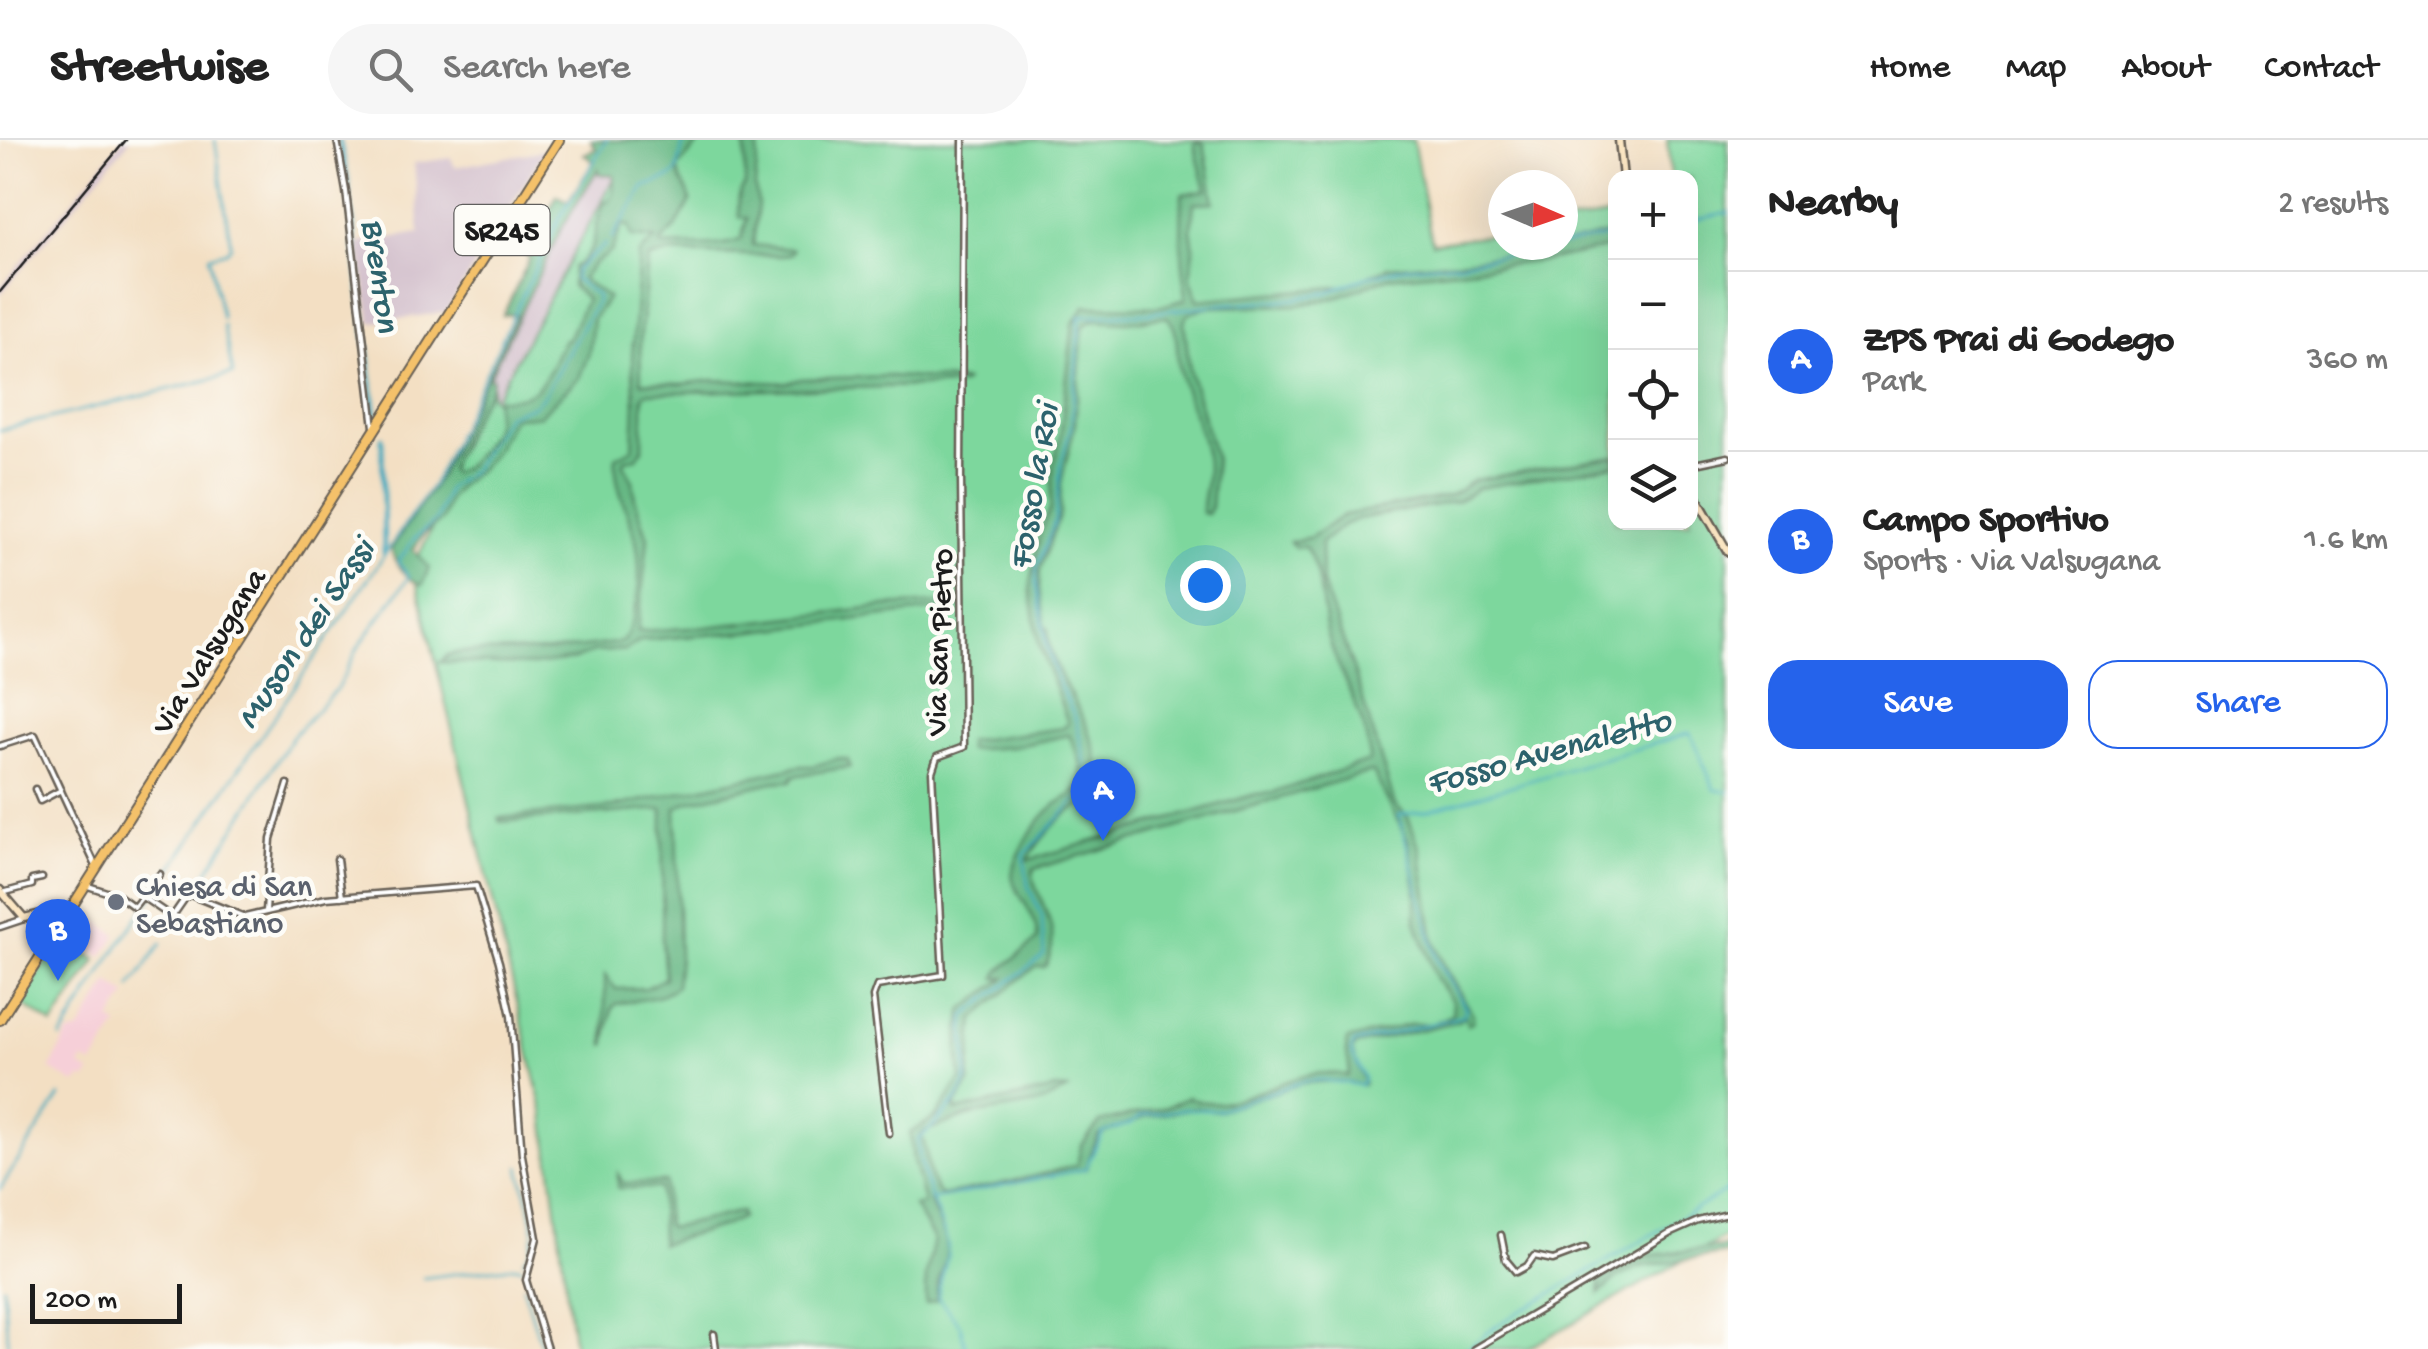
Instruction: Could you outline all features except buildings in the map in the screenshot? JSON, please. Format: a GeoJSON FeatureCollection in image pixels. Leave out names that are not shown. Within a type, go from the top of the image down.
{"type":"FeatureCollection","features":[{"type":"Feature","properties":{"kind":"main road","name":"SR245"},"geometry":{"type":"LineString","coordinates":[[446,320],[559,140]]}},
{"type":"Feature","properties":{"kind":"main road"},"geometry":{"type":"LineString","coordinates":[[1619,140],[1622,170]]}},
{"type":"Feature","properties":{"kind":"main road","name":"Via Valsugana"},"geometry":{"type":"LineString","coordinates":[[0,1020],[6,1004],[88,886],[446,320]]}},
{"type":"Feature","properties":{"kind":"main road"},"geometry":{"type":"LineString","coordinates":[[1698,500],[1728,552]]}},
{"type":"Feature","properties":{"kind":"main road"},"geometry":{"type":"LineString","coordinates":[[1,892],[24,918],[62,909],[70,911]]}},
{"type":"Feature","properties":{"kind":"street"},"geometry":{"type":"LineString","coordinates":[[336,140],[376,430]]}},
{"type":"Feature","properties":{"kind":"street","name":"Via San Pietro"},"geometry":{"type":"LineString","coordinates":[[889,1133],[873,996],[877,986],[943,975],[932,772],[938,757],[964,747],[963,140]]}},
{"type":"Feature","properties":{"kind":"street"},"geometry":{"type":"LineString","coordinates":[[1698,464],[1728,457]]}},
{"type":"Feature","properties":{"kind":"street"},"geometry":{"type":"LineString","coordinates":[[0,746],[35,735],[98,869]]}},
{"type":"Feature","properties":{"kind":"street"},"geometry":{"type":"LineString","coordinates":[[266,911],[271,839],[288,784]]}},
{"type":"Feature","properties":{"kind":"street"},"geometry":{"type":"LineString","coordinates":[[35,789],[40,800],[61,790]]}},
{"type":"Feature","properties":{"kind":"street"},"geometry":{"type":"LineString","coordinates":[[337,859],[342,897]]}},
{"type":"Feature","properties":{"kind":"street"},"geometry":{"type":"LineString","coordinates":[[88,886],[119,896],[134,907],[146,899],[160,874]]}},
{"type":"Feature","properties":{"kind":"street"},"geometry":{"type":"LineString","coordinates":[[1,892],[32,885],[32,880],[42,878]]}},
{"type":"Feature","properties":{"kind":"street"},"geometry":{"type":"LineString","coordinates":[[146,899],[173,916],[190,894],[239,916],[250,916],[312,900],[476,886],[500,962],[511,1016],[522,1155],[537,1238],[526,1280],[546,1349]]}},
{"type":"Feature","properties":{"kind":"street"},"geometry":{"type":"LineString","coordinates":[[0,927],[24,918]]}},
{"type":"Feature","properties":{"kind":"street"},"geometry":{"type":"LineString","coordinates":[[1474,1349],[1689,1224],[1728,1214]]}},
{"type":"Feature","properties":{"kind":"street"},"geometry":{"type":"LineString","coordinates":[[1500,1235],[1506,1260],[1516,1272],[1534,1256],[1553,1260],[1585,1248]]}},
{"type":"Feature","properties":{"kind":"street"},"geometry":{"type":"LineString","coordinates":[[714,1334],[716,1349]]}},
{"type":"Feature","properties":{"kind":"shaded area"},"geometry":{"type":"Polygon","coordinates":[[[122,140],[130,140],[0,295],[0,288],[122,140]]]}},
{"type":"Feature","properties":{"kind":"shaded area"},"geometry":{"type":"Polygon","coordinates":[[[545,150],[446,312],[371,323],[359,243],[420,233],[414,163],[451,158],[455,167],[545,150]]]}},
{"type":"Feature","properties":{"kind":"shaded area"},"geometry":{"type":"Polygon","coordinates":[[[599,167],[614,175],[613,194],[503,399],[492,398],[493,380],[488,379],[561,229],[599,167]]]}},
{"type":"Feature","properties":{"kind":"shaded area"},"geometry":{"type":"Polygon","coordinates":[[[81,909],[117,935],[102,957],[66,931],[81,909]]]}},
{"type":"Feature","properties":{"kind":"shaded area"},"geometry":{"type":"Polygon","coordinates":[[[109,983],[127,995],[111,1020],[118,1026],[92,1065],[84,1060],[80,1066],[91,1073],[75,1084],[50,1069],[68,1034],[79,1031],[109,983]]]}},
{"type":"Feature","properties":{"kind":"green space"},"geometry":{"type":"Polygon","coordinates":[[[591,140],[702,140],[678,168],[690,203],[660,243],[714,245],[741,239],[747,218],[739,217],[738,208],[745,185],[745,140],[759,140],[753,245],[793,249],[783,256],[668,253],[648,260],[640,344],[641,382],[786,383],[891,376],[965,381],[961,385],[646,393],[643,448],[637,458],[625,460],[624,464],[633,481],[648,538],[638,631],[886,606],[959,602],[963,607],[641,640],[626,650],[593,652],[576,659],[533,665],[440,662],[461,652],[550,651],[616,643],[623,641],[633,617],[638,559],[619,486],[616,457],[633,448],[632,358],[639,254],[655,239],[632,237],[629,226],[622,225],[612,251],[582,279],[608,298],[593,319],[589,353],[579,378],[539,416],[513,417],[495,451],[449,499],[442,520],[425,533],[413,550],[429,568],[422,585],[403,571],[391,549],[438,479],[517,314],[503,315],[530,258],[526,255],[557,195],[568,201],[594,162],[584,154],[596,149],[591,140]],[[598,169],[561,229],[489,378],[493,379],[491,387],[459,446],[449,469],[451,473],[470,461],[488,438],[495,424],[496,399],[526,395],[536,389],[564,339],[568,339],[586,299],[572,286],[573,267],[588,255],[601,210],[613,194],[614,175],[599,174],[598,169]]]}},
{"type":"Feature","properties":{"kind":"green space"},"geometry":{"type":"Polygon","coordinates":[[[635,140],[1413,140],[1432,243],[1488,235],[1488,260],[1578,260],[1578,221],[1608,216],[1608,530],[1698,530],[1698,170],[1670,170],[1667,140],[1728,140],[1728,1235],[1527,1349],[574,1349],[544,1115],[413,567],[458,474],[450,473],[449,469],[480,404],[492,389],[495,398],[635,140]]]}},
{"type":"Feature","properties":{"kind":"green space"},"geometry":{"type":"Polygon","coordinates":[[[1198,141],[1204,144],[1214,202],[1194,203],[1190,276],[1198,300],[1345,286],[1388,267],[1488,257],[1549,260],[1390,277],[1334,298],[1299,305],[1209,307],[1188,314],[1184,322],[1190,371],[1215,458],[1207,514],[1202,513],[1206,454],[1182,381],[1171,323],[1167,317],[1126,322],[1092,320],[1083,327],[1075,424],[1061,483],[1060,513],[1040,570],[1039,589],[1050,648],[1087,727],[1098,767],[1091,797],[1058,822],[1028,860],[1256,794],[1272,793],[1369,761],[1364,727],[1329,639],[1313,564],[1305,547],[1295,547],[1290,542],[1311,537],[1344,515],[1449,496],[1475,480],[1608,457],[1608,466],[1478,488],[1458,501],[1358,519],[1343,525],[1321,543],[1322,583],[1395,805],[1408,817],[1420,849],[1434,941],[1446,970],[1473,1014],[1473,1021],[1468,1025],[1465,1016],[1458,1021],[1356,1045],[1352,1051],[1363,1085],[1303,1083],[1217,1111],[1196,1108],[1145,1117],[1098,1136],[1086,1169],[930,1200],[946,1239],[947,1252],[937,1300],[926,1304],[926,1275],[934,1240],[914,1206],[924,1203],[910,1133],[937,1116],[961,1079],[958,1049],[962,1011],[1005,978],[996,978],[999,971],[1037,940],[1033,919],[1014,884],[1013,870],[1035,827],[1055,805],[1075,792],[1082,780],[1069,735],[1013,747],[968,750],[967,741],[1063,728],[1068,723],[1039,644],[1030,588],[1040,532],[1050,509],[1073,324],[1085,306],[1159,307],[1186,299],[1182,194],[1206,190],[1194,144],[1198,141]],[[1373,772],[1034,869],[1036,887],[1050,922],[1051,951],[1045,967],[1036,967],[1022,977],[974,1019],[969,1084],[954,1108],[956,1111],[1055,1089],[1067,1090],[1042,1103],[971,1115],[925,1131],[921,1135],[936,1189],[941,1195],[1077,1165],[1081,1146],[1100,1122],[1167,1107],[1188,1097],[1226,1101],[1306,1075],[1348,1076],[1347,1040],[1412,1024],[1432,1024],[1452,1015],[1453,1002],[1436,979],[1416,922],[1416,889],[1408,841],[1373,772]]]}},
{"type":"Feature","properties":{"kind":"green space"},"geometry":{"type":"Polygon","coordinates":[[[1608,234],[1608,248],[1578,254],[1578,241],[1608,234]]]}},
{"type":"Feature","properties":{"kind":"green space"},"geometry":{"type":"Polygon","coordinates":[[[839,758],[848,760],[850,767],[793,776],[791,781],[773,782],[676,808],[676,987],[657,997],[616,1004],[605,1046],[605,975],[616,989],[646,988],[665,978],[663,809],[500,822],[499,818],[612,807],[839,758]]]}},
{"type":"Feature","properties":{"kind":"green space"},"geometry":{"type":"Polygon","coordinates":[[[63,937],[96,960],[53,1025],[19,1002],[63,937]]]}},
{"type":"Feature","properties":{"kind":"green space"},"geometry":{"type":"Polygon","coordinates":[[[618,1174],[623,1183],[665,1182],[666,1225],[670,1228],[734,1213],[741,1212],[742,1217],[661,1244],[660,1188],[618,1188],[618,1174]]]}},
{"type":"Feature","properties":{"kind":"green space"},"geometry":{"type":"Polygon","coordinates":[[[1728,1246],[1728,1253],[1639,1267],[1617,1278],[1599,1294],[1600,1281],[1645,1256],[1728,1246]]]}},
{"type":"Feature","properties":{"kind":"waterway"},"geometry":{"type":"LineString","coordinates":[[215,140],[231,246],[209,256],[222,319]]}},
{"type":"Feature","properties":{"kind":"waterway","name":"Brenton"},"geometry":{"type":"LineString","coordinates":[[339,140],[347,176],[376,417]]}},
{"type":"Feature","properties":{"kind":"waterway","name":"Muson dei Sassi"},"geometry":{"type":"LineString","coordinates":[[61,1038],[111,957],[434,482],[559,219],[607,140]]}},
{"type":"Feature","properties":{"kind":"waterway"},"geometry":{"type":"LineString","coordinates":[[612,238],[644,187],[677,171],[684,140]]}},
{"type":"Feature","properties":{"kind":"waterway","name":"Fosso la Roi"},"geometry":{"type":"LineString","coordinates":[[1698,219],[1728,213]]}},
{"type":"Feature","properties":{"kind":"waterway","name":"Fosso la Roi"},"geometry":{"type":"LineString","coordinates":[[1578,242],[1608,237]]}},
{"type":"Feature","properties":{"kind":"waterway"},"geometry":{"type":"LineString","coordinates":[[194,893],[292,737],[338,687],[359,646],[409,577],[398,562],[414,539],[436,520],[448,488],[472,470],[507,415],[535,405],[544,395],[597,301],[597,296],[574,279],[576,270],[606,244]]}},
{"type":"Feature","properties":{"kind":"waterway","name":"Fosso la Roi"},"geometry":{"type":"LineString","coordinates":[[966,1349],[960,1325],[938,1298],[947,1242],[925,1179],[918,1140],[952,1105],[966,1083],[965,1016],[1044,955],[1042,916],[1028,886],[1024,855],[1080,796],[1089,779],[1075,717],[1047,647],[1036,582],[1037,567],[1055,521],[1061,463],[1071,426],[1080,316],[1295,299],[1408,267],[1488,258]]}},
{"type":"Feature","properties":{"kind":"waterway"},"geometry":{"type":"LineString","coordinates":[[0,430],[233,374],[223,325]]}},
{"type":"Feature","properties":{"kind":"waterway","name":"Brenton"},"geometry":{"type":"LineString","coordinates":[[382,437],[384,553]]}},
{"type":"Feature","properties":{"kind":"waterway","name":"Fosso Avenaletto"},"geometry":{"type":"LineString","coordinates":[[931,1200],[1085,1169],[1103,1133],[1142,1116],[1185,1109],[1218,1110],[1302,1082],[1322,1080],[1361,1085],[1364,1078],[1351,1051],[1354,1043],[1463,1016],[1466,1008],[1437,961],[1399,815],[1427,811],[1690,733],[1715,790],[1728,791]]}},
{"type":"Feature","properties":{"kind":"waterway"},"geometry":{"type":"LineString","coordinates":[[178,918],[191,897]]}},
{"type":"Feature","properties":{"kind":"waterway"},"geometry":{"type":"LineString","coordinates":[[171,929],[176,921]]}},
{"type":"Feature","properties":{"kind":"waterway"},"geometry":{"type":"LineString","coordinates":[[131,987],[161,944]]}},
{"type":"Feature","properties":{"kind":"waterway"},"geometry":{"type":"LineString","coordinates":[[0,1189],[60,1096]]}},
{"type":"Feature","properties":{"kind":"waterway"},"geometry":{"type":"LineString","coordinates":[[520,1167],[533,1229],[530,1252],[523,1260]]}},
{"type":"Feature","properties":{"kind":"waterway"},"geometry":{"type":"LineString","coordinates":[[1467,1349],[1499,1324],[1728,1190]]}},
{"type":"Feature","properties":{"kind":"waterway"},"geometry":{"type":"LineString","coordinates":[[423,1278],[523,1268]]}},
{"type":"Feature","properties":{"kind":"waterway"},"geometry":{"type":"LineString","coordinates":[[3,1286],[8,1349]]}},
{"type":"Feature","properties":{"kind":"waterway"},"geometry":{"type":"LineString","coordinates":[[523,1286],[541,1345]]}},
{"type":"Feature","properties":{"kind":"railway"},"geometry":{"type":"LineString","coordinates":[[0,292],[126,140]]}},
{"type":"Feature","properties":{"kind":"place","name":"ZPS Prai di Godego"},"geometry":{"type":"Point","coordinates":[1103,841]}},
{"type":"Feature","properties":{"kind":"place","name":"Chiesa di San Sebastiano"},"geometry":{"type":"Point","coordinates":[116,902]}},
{"type":"Feature","properties":{"kind":"place","name":"Campo Sportivo"},"geometry":{"type":"Point","coordinates":[58,981]}}]}
